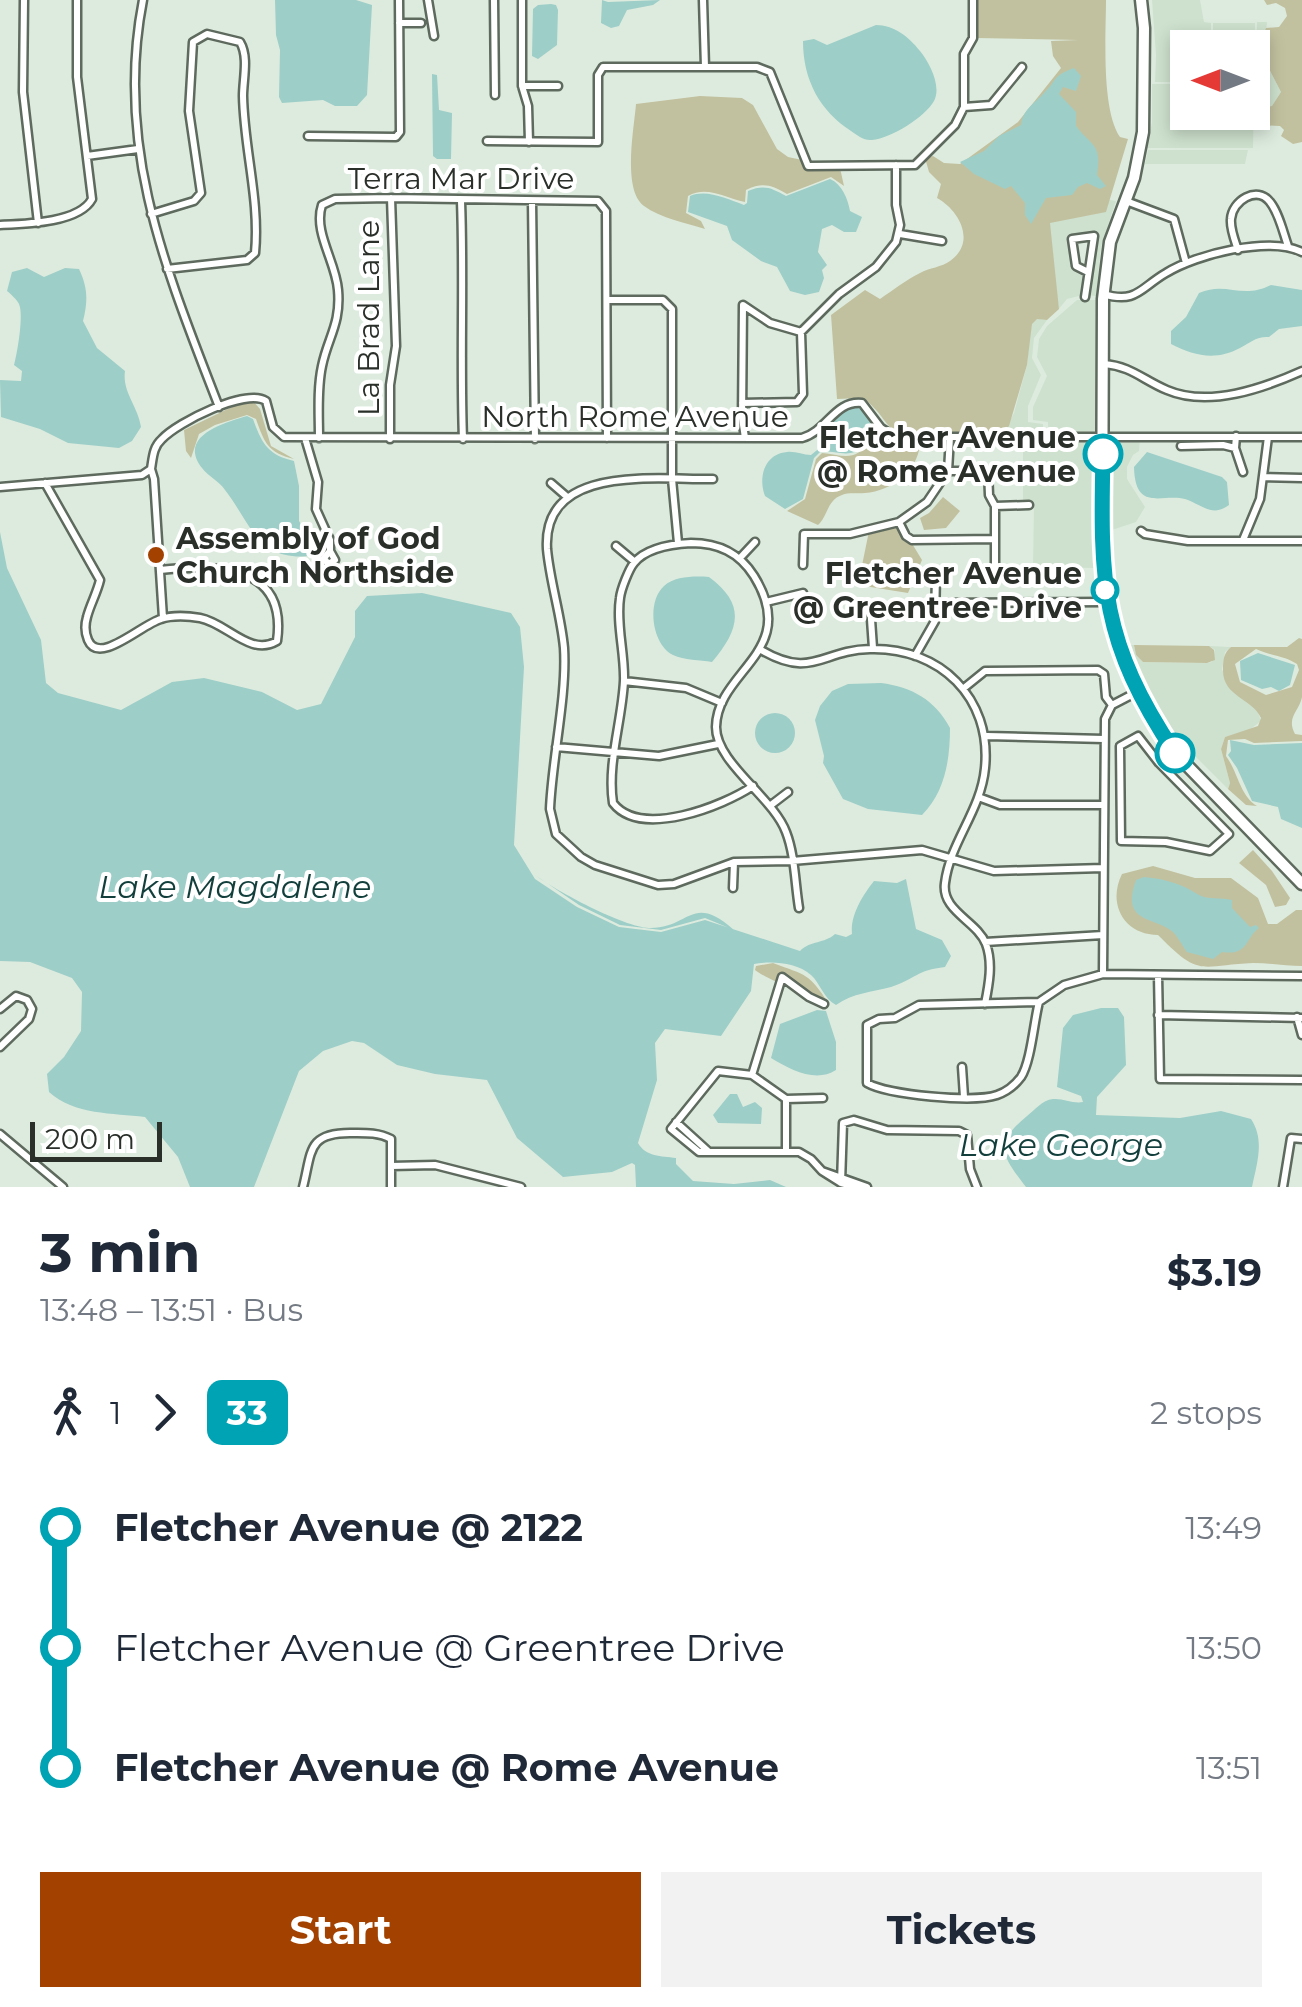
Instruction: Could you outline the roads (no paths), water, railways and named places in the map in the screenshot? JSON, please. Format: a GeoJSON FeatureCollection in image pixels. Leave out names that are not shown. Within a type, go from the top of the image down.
{"type":"FeatureCollection","features":[{"type":"Feature","properties":{"kind":"main road"},"geometry":{"type":"LineString","coordinates":[[1140,0],[1144,28],[1143,132],[1126,200],[1110,242],[1104,294],[1102,564],[1107,602],[1124,664],[1175,753],[1302,884]]}},
{"type":"Feature","properties":{"kind":"street"},"geometry":{"type":"LineString","coordinates":[[24,0],[23,92],[38,223]]}},
{"type":"Feature","properties":{"kind":"street"},"geometry":{"type":"LineString","coordinates":[[0,225],[38,223],[81,212],[92,199],[77,76],[77,0]]}},
{"type":"Feature","properties":{"kind":"street"},"geometry":{"type":"LineString","coordinates":[[144,0],[135,68],[138,150],[167,269],[219,407]]}},
{"type":"Feature","properties":{"kind":"street"},"geometry":{"type":"LineString","coordinates":[[308,136],[396,137],[400,132],[399,0]]}},
{"type":"Feature","properties":{"kind":"street"},"geometry":{"type":"LineString","coordinates":[[428,0],[434,36]]}},
{"type":"Feature","properties":{"kind":"street"},"geometry":{"type":"LineString","coordinates":[[494,0],[495,95]]}},
{"type":"Feature","properties":{"kind":"street"},"geometry":{"type":"LineString","coordinates":[[522,0],[522,86],[528,106],[529,142]]}},
{"type":"Feature","properties":{"kind":"street"},"geometry":{"type":"LineString","coordinates":[[703,0],[706,67]]}},
{"type":"Feature","properties":{"kind":"street"},"geometry":{"type":"LineString","coordinates":[[487,141],[598,142],[598,75],[602,68],[757,67],[770,72],[808,166],[914,165],[955,125],[964,106],[964,54],[973,38],[973,0]]}},
{"type":"Feature","properties":{"kind":"street"},"geometry":{"type":"LineString","coordinates":[[399,23],[421,23]]}},
{"type":"Feature","properties":{"kind":"street"},"geometry":{"type":"LineString","coordinates":[[151,214],[200,196],[190,125],[193,42],[200,35],[210,34],[236,41],[244,50],[244,120],[255,186],[256,249],[247,260],[167,269]]}},
{"type":"Feature","properties":{"kind":"street"},"geometry":{"type":"LineString","coordinates":[[964,106],[991,104],[1022,67]]}},
{"type":"Feature","properties":{"kind":"street"},"geometry":{"type":"LineString","coordinates":[[522,86],[558,86]]}},
{"type":"Feature","properties":{"kind":"street"},"geometry":{"type":"LineString","coordinates":[[87,156],[138,150]]}},
{"type":"Feature","properties":{"kind":"street"},"geometry":{"type":"LineString","coordinates":[[742,403],[797,402],[803,394],[801,332],[839,294],[876,268],[900,234],[896,166]]}},
{"type":"Feature","properties":{"kind":"street"},"geometry":{"type":"LineString","coordinates":[[1238,250],[1230,222],[1233,210],[1248,196],[1267,197],[1288,246]]}},
{"type":"Feature","properties":{"kind":"street","name":"Terra Mar Drive"},"geometry":{"type":"LineString","coordinates":[[318,438],[322,365],[334,335],[338,290],[322,234],[322,205],[335,199],[391,198],[602,203],[606,211],[608,300],[604,360],[607,438]]}},
{"type":"Feature","properties":{"kind":"street","name":"La Brad Lane"},"geometry":{"type":"LineString","coordinates":[[390,438],[390,385],[396,346],[391,198]]}},
{"type":"Feature","properties":{"kind":"street"},"geometry":{"type":"LineString","coordinates":[[461,200],[463,440]]}},
{"type":"Feature","properties":{"kind":"street"},"geometry":{"type":"LineString","coordinates":[[532,200],[535,440]]}},
{"type":"Feature","properties":{"kind":"street"},"geometry":{"type":"LineString","coordinates":[[1126,200],[1174,219],[1186,262]]}},
{"type":"Feature","properties":{"kind":"street"},"geometry":{"type":"LineString","coordinates":[[900,234],[942,240]]}},
{"type":"Feature","properties":{"kind":"street"},"geometry":{"type":"LineString","coordinates":[[1086,297],[1094,236],[1072,239],[1076,266],[1088,272]]}},
{"type":"Feature","properties":{"kind":"street"},"geometry":{"type":"LineString","coordinates":[[1104,294],[1124,299],[1135,296],[1186,262],[1238,250],[1263,245],[1288,246],[1302,252]]}},
{"type":"Feature","properties":{"kind":"street"},"geometry":{"type":"LineString","coordinates":[[608,300],[670,303],[672,480],[678,544]]}},
{"type":"Feature","properties":{"kind":"street"},"geometry":{"type":"LineString","coordinates":[[741,438],[743,305],[770,323],[801,332]]}},
{"type":"Feature","properties":{"kind":"street"},"geometry":{"type":"LineString","coordinates":[[1104,364],[1129,368],[1167,390],[1198,396],[1263,388],[1302,371]]}},
{"type":"Feature","properties":{"kind":"street"},"geometry":{"type":"LineString","coordinates":[[163,618],[154,479],[150,468],[154,450],[160,440],[219,407],[258,396],[269,407],[278,434],[305,438],[318,482],[316,508],[330,540],[330,551]]}},
{"type":"Feature","properties":{"kind":"street","name":"North Rome Avenue"},"geometry":{"type":"LineString","coordinates":[[305,438],[810,436],[844,404],[854,402],[862,403],[881,428],[895,437],[1302,437]]}},
{"type":"Feature","properties":{"kind":"street"},"geometry":{"type":"LineString","coordinates":[[1236,436],[1235,448],[1243,472]]}},
{"type":"Feature","properties":{"kind":"street"},"geometry":{"type":"LineString","coordinates":[[802,564],[804,534],[850,534],[900,522],[926,502],[948,471],[950,437]]}},
{"type":"Feature","properties":{"kind":"street"},"geometry":{"type":"LineString","coordinates":[[1242,540],[1260,499],[1268,437]]}},
{"type":"Feature","properties":{"kind":"street"},"geometry":{"type":"LineString","coordinates":[[1181,446],[1235,448]]}},
{"type":"Feature","properties":{"kind":"street"},"geometry":{"type":"LineString","coordinates":[[0,487],[126,478],[142,475],[150,468]]}},
{"type":"Feature","properties":{"kind":"street"},"geometry":{"type":"LineString","coordinates":[[948,471],[988,471],[988,496],[996,506],[995,566]]}},
{"type":"Feature","properties":{"kind":"street"},"geometry":{"type":"LineString","coordinates":[[1265,477],[1302,478]]}},
{"type":"Feature","properties":{"kind":"street"},"geometry":{"type":"LineString","coordinates":[[713,479],[586,485],[566,496],[548,529],[564,650],[551,821],[560,839],[582,858],[607,870],[662,886],[734,862],[922,850],[994,871],[1103,868]]}},
{"type":"Feature","properties":{"kind":"street"},"geometry":{"type":"LineString","coordinates":[[45,483],[100,580],[86,619],[86,638],[92,646],[108,649],[163,618],[197,617],[217,622],[255,646],[266,647],[277,641],[279,624],[274,600],[252,577],[212,566],[160,570]]}},
{"type":"Feature","properties":{"kind":"street"},"geometry":{"type":"LineString","coordinates":[[552,483],[566,496]]}},
{"type":"Feature","properties":{"kind":"street"},"geometry":{"type":"LineString","coordinates":[[996,506],[1029,506]]}},
{"type":"Feature","properties":{"kind":"street"},"geometry":{"type":"LineString","coordinates":[[900,522],[912,540],[995,538]]}},
{"type":"Feature","properties":{"kind":"street"},"geometry":{"type":"LineString","coordinates":[[1141,531],[1168,539],[1302,541]]}},
{"type":"Feature","properties":{"kind":"street"},"geometry":{"type":"LineString","coordinates":[[740,558],[755,542]]}},
{"type":"Feature","properties":{"kind":"street"},"geometry":{"type":"LineString","coordinates":[[753,786],[712,808],[652,820],[620,810],[613,802],[624,681],[620,597],[634,562],[655,550],[678,544],[719,545],[740,558],[755,577],[766,602],[767,626],[760,650],[722,703],[716,724],[718,744],[770,806],[786,832],[799,908]]}},
{"type":"Feature","properties":{"kind":"street"},"geometry":{"type":"LineString","coordinates":[[616,546],[634,562]]}},
{"type":"Feature","properties":{"kind":"street"},"geometry":{"type":"LineString","coordinates":[[916,656],[934,621],[936,575]]}},
{"type":"Feature","properties":{"kind":"street"},"geometry":{"type":"LineString","coordinates":[[766,602],[803,593]]}},
{"type":"Feature","properties":{"kind":"street"},"geometry":{"type":"LineString","coordinates":[[937,603],[1107,602]]}},
{"type":"Feature","properties":{"kind":"street"},"geometry":{"type":"LineString","coordinates":[[870,605],[873,648]]}},
{"type":"Feature","properties":{"kind":"street"},"geometry":{"type":"LineString","coordinates":[[760,650],[782,661],[807,666],[850,650],[873,648],[916,656],[964,688],[980,711],[987,736],[980,798],[951,858],[944,887],[948,902],[985,942],[990,973],[985,1004]]}},
{"type":"Feature","properties":{"kind":"street"},"geometry":{"type":"LineString","coordinates":[[964,688],[985,671],[1098,670],[1104,674],[1106,697],[1112,705]]}},
{"type":"Feature","properties":{"kind":"street"},"geometry":{"type":"LineString","coordinates":[[624,681],[686,688],[722,703]]}},
{"type":"Feature","properties":{"kind":"street"},"geometry":{"type":"LineString","coordinates":[[1104,974],[1105,719],[1112,705],[1137,692]]}},
{"type":"Feature","properties":{"kind":"street"},"geometry":{"type":"LineString","coordinates":[[987,736],[1104,738]]}},
{"type":"Feature","properties":{"kind":"street"},"geometry":{"type":"LineString","coordinates":[[1138,736],[1159,763],[1229,834],[1210,851],[1166,842],[1120,841],[1120,746],[1138,736]]}},
{"type":"Feature","properties":{"kind":"street"},"geometry":{"type":"LineString","coordinates":[[556,746],[659,756],[718,744]]}},
{"type":"Feature","properties":{"kind":"street"},"geometry":{"type":"LineString","coordinates":[[1159,763],[1175,753]]}},
{"type":"Feature","properties":{"kind":"street"},"geometry":{"type":"LineString","coordinates":[[770,806],[788,792]]}},
{"type":"Feature","properties":{"kind":"street"},"geometry":{"type":"LineString","coordinates":[[980,798],[1000,805],[1104,804]]}},
{"type":"Feature","properties":{"kind":"street"},"geometry":{"type":"LineString","coordinates":[[733,888],[734,862]]}},
{"type":"Feature","properties":{"kind":"street"},"geometry":{"type":"LineString","coordinates":[[985,942],[1103,935]]}},
{"type":"Feature","properties":{"kind":"street"},"geometry":{"type":"LineString","coordinates":[[1039,1002],[1024,1074],[1011,1088],[994,1097],[927,1096],[867,1083],[867,1025],[895,1018],[920,1005],[1039,1002],[1064,984],[1104,974],[1302,976]]}},
{"type":"Feature","properties":{"kind":"street"},"geometry":{"type":"LineString","coordinates":[[1158,975],[1160,1079],[1302,1080]]}},
{"type":"Feature","properties":{"kind":"street"},"geometry":{"type":"LineString","coordinates":[[752,1075],[782,977],[824,1004]]}},
{"type":"Feature","properties":{"kind":"street"},"geometry":{"type":"LineString","coordinates":[[0,1009],[16,996],[27,1000],[32,1009],[29,1019],[0,1047]]}},
{"type":"Feature","properties":{"kind":"street"},"geometry":{"type":"LineString","coordinates":[[1158,1014],[1299,1018],[1302,1034]]}},
{"type":"Feature","properties":{"kind":"street"},"geometry":{"type":"LineString","coordinates":[[962,1067],[964,1097]]}},
{"type":"Feature","properties":{"kind":"street"},"geometry":{"type":"LineString","coordinates":[[823,1098],[786,1099],[752,1075],[718,1070],[671,1129],[699,1152],[798,1152],[822,1171],[855,1187]]}},
{"type":"Feature","properties":{"kind":"street"},"geometry":{"type":"LineString","coordinates":[[786,1099],[786,1151]]}},
{"type":"Feature","properties":{"kind":"street"},"geometry":{"type":"LineString","coordinates":[[842,1181],[844,1124],[854,1120],[887,1130],[967,1134],[970,1169],[977,1187]]}},
{"type":"Feature","properties":{"kind":"street"},"geometry":{"type":"LineString","coordinates":[[303,1187],[313,1147],[319,1137],[329,1133],[391,1138],[391,1187]]}},
{"type":"Feature","properties":{"kind":"street"},"geometry":{"type":"LineString","coordinates":[[0,1134],[63,1187]]}},
{"type":"Feature","properties":{"kind":"street"},"geometry":{"type":"LineString","coordinates":[[1283,1187],[1291,1138],[1302,1139]]}},
{"type":"Feature","properties":{"kind":"street"},"geometry":{"type":"LineString","coordinates":[[391,1166],[435,1165],[521,1187]]}},
{"type":"Feature","properties":{"kind":"street"},"geometry":{"type":"LineString","coordinates":[[842,1181],[867,1187]]}},
{"type":"Feature","properties":{"kind":"water"},"geometry":{"type":"Polygon","coordinates":[[[275,0],[356,0],[372,5],[367,95],[357,106],[335,106],[323,100],[282,103],[275,0]]]}},
{"type":"Feature","properties":{"kind":"water"},"geometry":{"type":"Polygon","coordinates":[[[602,0],[660,0],[627,10],[619,26],[611,28],[601,23],[602,0]]]}},
{"type":"Feature","properties":{"kind":"water"},"geometry":{"type":"Polygon","coordinates":[[[551,4],[558,10],[557,45],[538,59],[532,56],[533,9],[551,4]]]}},
{"type":"Feature","properties":{"kind":"water"},"geometry":{"type":"Polygon","coordinates":[[[876,25],[895,30],[916,46],[933,74],[936,95],[930,107],[907,126],[869,140],[840,123],[822,104],[806,69],[803,41],[814,39],[827,45],[876,25]]]}},
{"type":"Feature","properties":{"kind":"water"},"geometry":{"type":"Polygon","coordinates":[[[1074,68],[1081,76],[1076,91],[1063,87],[1059,94],[1076,112],[1076,126],[1097,151],[1097,175],[1106,186],[1100,189],[1087,183],[1072,195],[1046,198],[1031,224],[1025,215],[1025,203],[1011,186],[1005,189],[974,174],[960,162],[984,151],[999,136],[1021,125],[1027,111],[1056,78],[1074,68]]]}},
{"type":"Feature","properties":{"kind":"water"},"geometry":{"type":"Polygon","coordinates":[[[432,74],[437,75],[439,110],[452,113],[451,159],[433,156],[432,74]]]}},
{"type":"Feature","properties":{"kind":"water"},"geometry":{"type":"Polygon","coordinates":[[[830,179],[844,192],[850,211],[862,217],[856,232],[844,232],[832,225],[822,229],[818,252],[827,265],[822,270],[824,278],[819,292],[805,295],[790,291],[777,267],[761,261],[732,240],[727,226],[688,212],[690,196],[697,194],[744,205],[748,191],[754,189],[768,188],[786,196],[830,179]]]}},
{"type":"Feature","properties":{"kind":"water"},"geometry":{"type":"Polygon","coordinates":[[[27,268],[44,277],[65,268],[79,269],[86,295],[83,321],[97,348],[125,371],[126,386],[141,427],[132,441],[119,448],[68,443],[1,417],[0,380],[21,381],[22,371],[14,365],[20,309],[7,291],[12,272],[27,268]]]}},
{"type":"Feature","properties":{"kind":"water"},"geometry":{"type":"Polygon","coordinates":[[[1271,285],[1302,290],[1302,326],[1279,329],[1269,337],[1257,338],[1222,355],[1197,354],[1171,344],[1171,331],[1186,317],[1199,293],[1218,289],[1251,291],[1271,285]]]}},
{"type":"Feature","properties":{"kind":"water"},"geometry":{"type":"Polygon","coordinates":[[[857,404],[863,408],[874,438],[867,438],[852,453],[821,451],[814,458],[803,499],[785,509],[765,496],[763,475],[773,457],[787,452],[811,455],[822,446],[818,435],[857,404]]]}},
{"type":"Feature","properties":{"kind":"water"},"geometry":{"type":"Polygon","coordinates":[[[247,416],[253,419],[267,447],[294,461],[299,521],[315,547],[310,556],[292,556],[267,547],[196,457],[195,447],[206,433],[247,416]]]}},
{"type":"Feature","properties":{"kind":"water"},"geometry":{"type":"Polygon","coordinates":[[[1147,452],[1222,477],[1227,482],[1229,505],[1212,510],[1185,499],[1145,496],[1139,491],[1134,467],[1147,452]]]}},
{"type":"Feature","properties":{"kind":"water","name":"Lake Magdalene"},"geometry":{"type":"Polygon","coordinates":[[[0,532],[7,568],[41,640],[46,683],[58,693],[121,710],[172,682],[204,678],[262,692],[297,710],[321,704],[355,637],[355,611],[367,596],[422,593],[511,613],[520,627],[524,667],[514,845],[535,879],[577,907],[619,927],[661,932],[705,920],[800,951],[835,934],[852,934],[855,913],[874,881],[897,883],[906,879],[916,929],[942,940],[951,956],[945,967],[836,1005],[814,978],[798,967],[754,964],[751,991],[721,1036],[665,1029],[655,1043],[657,1080],[638,1143],[641,1148],[654,1155],[676,1158],[676,1164],[693,1181],[734,1184],[770,1180],[786,1187],[636,1187],[632,1163],[612,1172],[563,1177],[517,1138],[487,1080],[397,1065],[364,1043],[352,1041],[323,1051],[299,1071],[254,1187],[190,1187],[178,1157],[145,1117],[82,1109],[49,1092],[47,1074],[81,1031],[82,992],[72,978],[30,962],[0,961],[0,532]]]}},
{"type":"Feature","properties":{"kind":"water"},"geometry":{"type":"Polygon","coordinates":[[[709,577],[721,587],[734,608],[728,639],[712,662],[673,655],[656,633],[653,612],[658,593],[674,580],[709,577]]]}},
{"type":"Feature","properties":{"kind":"water"},"geometry":{"type":"Polygon","coordinates":[[[1258,653],[1295,665],[1290,685],[1279,691],[1241,680],[1240,661],[1258,653]]]}},
{"type":"Feature","properties":{"kind":"water"},"geometry":{"type":"Polygon","coordinates":[[[881,683],[922,696],[950,728],[945,775],[922,815],[868,809],[843,799],[823,763],[815,720],[820,706],[832,691],[848,684],[881,683]]]}},
{"type":"Feature","properties":{"kind":"water"},"geometry":{"type":"Polygon","coordinates":[[[775,713],[789,719],[795,733],[789,747],[775,753],[761,747],[755,733],[761,719],[775,713]]]}},
{"type":"Feature","properties":{"kind":"water"},"geometry":{"type":"Polygon","coordinates":[[[1230,740],[1254,745],[1302,743],[1302,828],[1281,819],[1278,807],[1252,801],[1228,755],[1230,740]]]}},
{"type":"Feature","properties":{"kind":"water"},"geometry":{"type":"Polygon","coordinates":[[[1144,877],[1173,883],[1203,897],[1232,900],[1232,908],[1250,927],[1259,928],[1242,949],[1222,952],[1213,959],[1187,952],[1173,932],[1136,912],[1132,894],[1136,880],[1144,877]]]}},
{"type":"Feature","properties":{"kind":"water"},"geometry":{"type":"Polygon","coordinates":[[[546,882],[590,907],[638,926],[663,927],[699,913],[720,919],[734,930],[705,918],[661,930],[620,925],[579,905],[546,882]]]}},
{"type":"Feature","properties":{"kind":"water","name":"Lake George"},"geometry":{"type":"Polygon","coordinates":[[[1118,1008],[1124,1017],[1126,1065],[1097,1097],[1096,1115],[1180,1118],[1221,1111],[1251,1119],[1259,1143],[1252,1187],[1026,1187],[1011,1167],[1005,1143],[1016,1126],[1045,1101],[1083,1102],[1081,1096],[1057,1087],[1063,1028],[1073,1015],[1118,1008]]]}},
{"type":"Feature","properties":{"kind":"water"},"geometry":{"type":"Polygon","coordinates":[[[817,1010],[826,1011],[836,1042],[836,1070],[812,1075],[771,1058],[780,1024],[817,1010]]]}},
{"type":"Feature","properties":{"kind":"water"},"geometry":{"type":"Polygon","coordinates":[[[730,1094],[737,1094],[743,1107],[755,1102],[762,1108],[761,1124],[718,1123],[713,1115],[730,1094]]]}},
{"type":"Feature","properties":{"kind":"place","name":"Fletcher Avenue @ Rome Avenue"},"geometry":{"type":"Point","coordinates":[1103,454]}},
{"type":"Feature","properties":{"kind":"place","name":"Assembly of God Church Northside"},"geometry":{"type":"Point","coordinates":[156,555]}},
{"type":"Feature","properties":{"kind":"place","name":"Fletcher Avenue @ Greentree Drive"},"geometry":{"type":"Point","coordinates":[1105,590]}}]}
